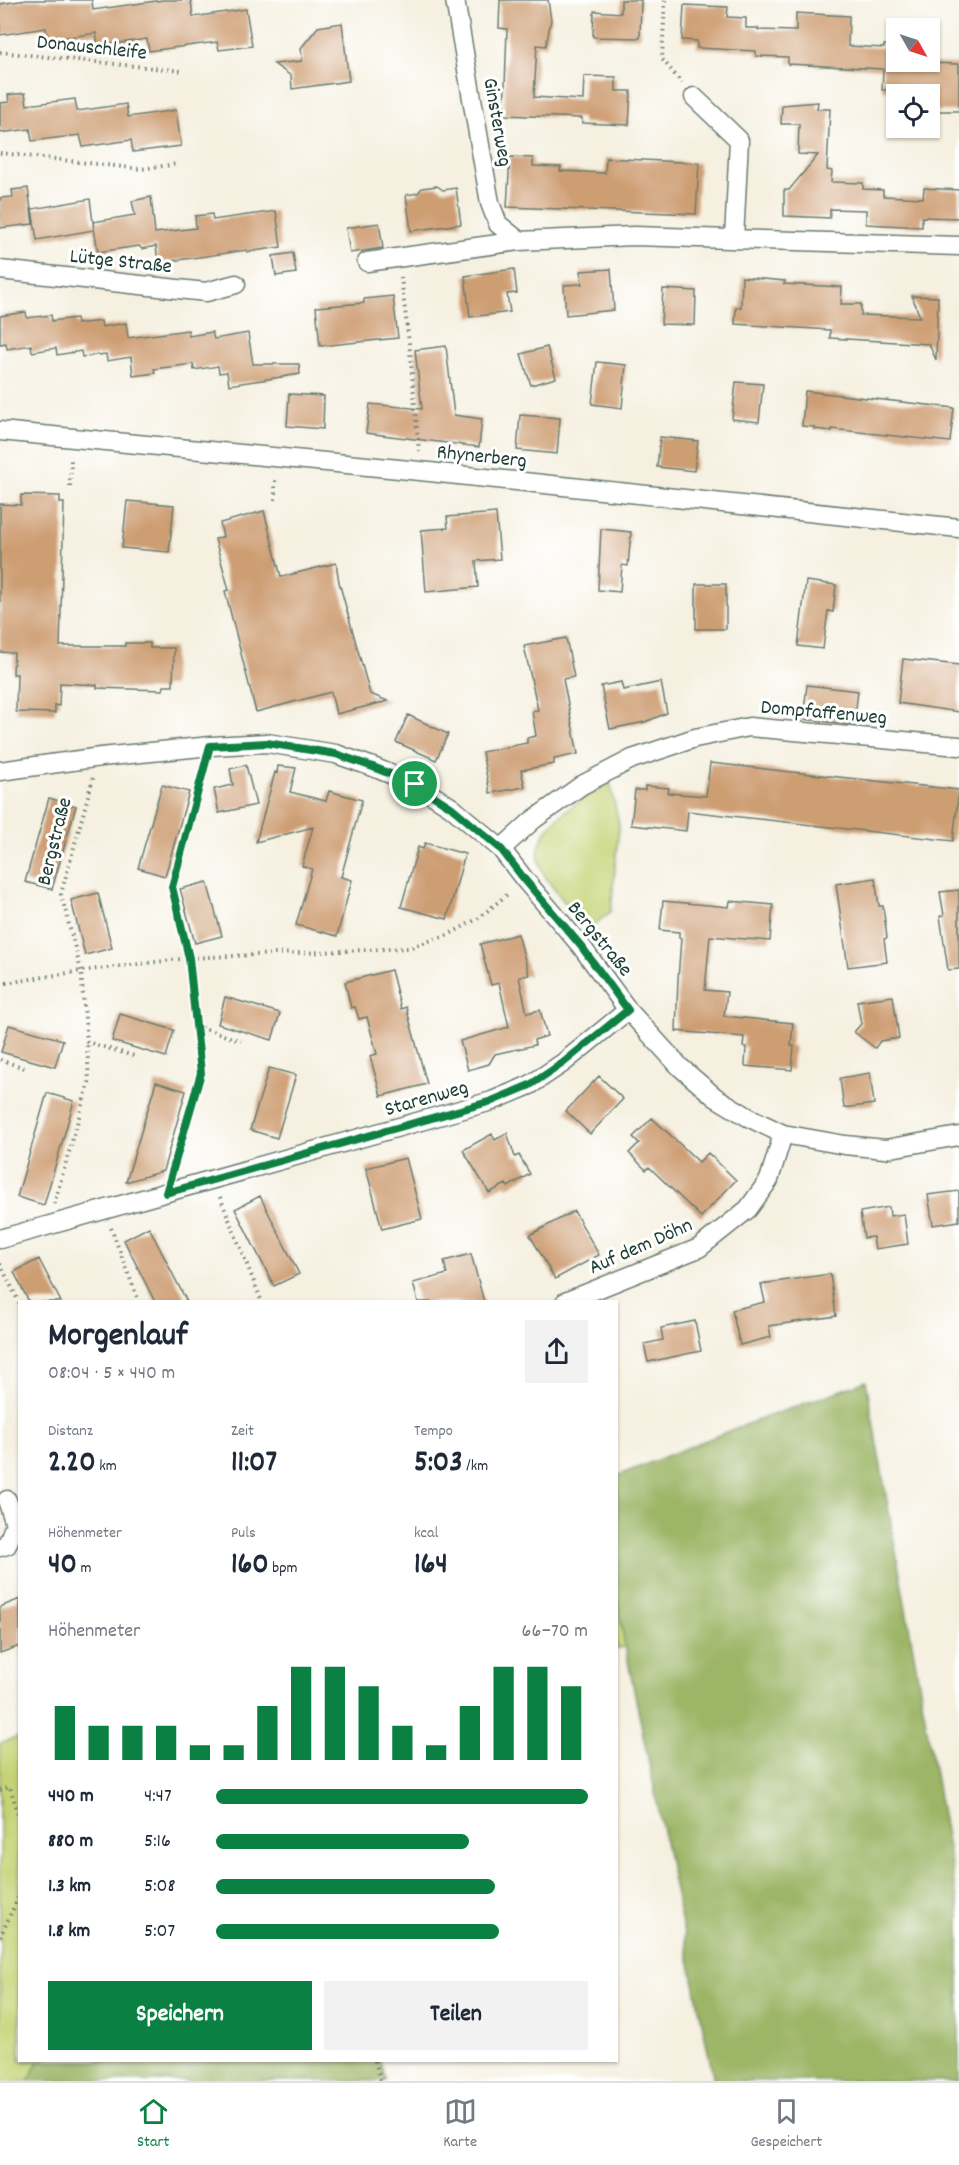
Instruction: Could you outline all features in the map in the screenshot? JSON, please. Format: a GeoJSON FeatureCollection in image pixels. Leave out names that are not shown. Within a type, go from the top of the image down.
{"type":"FeatureCollection","features":[{"type":"Feature","properties":{"kind":"street","name":"Ginsterweg"},"geometry":{"type":"LineString","coordinates":[[455,0],[490,202],[498,224],[519,241]]}},
{"type":"Feature","properties":{"kind":"street"},"geometry":{"type":"LineString","coordinates":[[694,97],[740,140],[734,239]]}},
{"type":"Feature","properties":{"kind":"street"},"geometry":{"type":"LineString","coordinates":[[367,262],[519,241],[634,236],[959,246]]}},
{"type":"Feature","properties":{"kind":"street","name":"Lütge Straße"},"geometry":{"type":"LineString","coordinates":[[0,270],[206,292],[236,284]]}},
{"type":"Feature","properties":{"kind":"street","name":"Rhynerberg"},"geometry":{"type":"LineString","coordinates":[[0,431],[420,471],[959,528]]}},
{"type":"Feature","properties":{"kind":"street","name":"Dompfaffenweg"},"geometry":{"type":"LineString","coordinates":[[501,849],[533,820],[582,784],[632,759],[695,738],[749,726],[959,746]]}},
{"type":"Feature","properties":{"kind":"street","name":"Bergstraße"},"geometry":{"type":"LineString","coordinates":[[0,771],[101,757],[210,746],[267,743],[336,754],[364,764],[415,784],[451,807],[501,849],[581,946],[628,1010],[680,1067],[715,1097],[783,1134],[845,1145],[885,1149],[959,1136]]}},
{"type":"Feature","properties":{"kind":"street","name":"Starenweg"},"geometry":{"type":"LineString","coordinates":[[0,1239],[492,1101],[530,1085],[563,1063],[628,1010]]}},
{"type":"Feature","properties":{"kind":"street","name":"Auf dem Döhn"},"geometry":{"type":"LineString","coordinates":[[570,1300],[699,1248],[748,1209],[769,1180],[783,1134]]}},
{"type":"Feature","properties":{"kind":"street"},"geometry":{"type":"LineString","coordinates":[[0,1547],[7,1545],[15,1524],[9,1499]]}},
{"type":"Feature","properties":{"kind":"path"},"geometry":{"type":"LineString","coordinates":[[665,0],[662,59],[694,97]]}},
{"type":"Feature","properties":{"kind":"path","name":"Donauschleife"},"geometry":{"type":"LineString","coordinates":[[0,52],[182,71]]}},
{"type":"Feature","properties":{"kind":"path"},"geometry":{"type":"LineString","coordinates":[[0,153],[141,169],[177,164]]}},
{"type":"Feature","properties":{"kind":"path"},"geometry":{"type":"LineString","coordinates":[[399,258],[410,351],[420,471]]}},
{"type":"Feature","properties":{"kind":"path"},"geometry":{"type":"LineString","coordinates":[[70,470],[70,486]]}},
{"type":"Feature","properties":{"kind":"path"},"geometry":{"type":"LineString","coordinates":[[275,479],[275,500]]}},
{"type":"Feature","properties":{"kind":"path"},"geometry":{"type":"LineString","coordinates":[[166,1193],[201,1073],[189,958],[172,887],[210,746]]}},
{"type":"Feature","properties":{"kind":"path","name":"Bergstraße"},"geometry":{"type":"LineString","coordinates":[[81,971],[61,894],[101,757]]}},
{"type":"Feature","properties":{"kind":"path"},"geometry":{"type":"LineString","coordinates":[[0,984],[81,971],[189,958],[408,948],[448,935],[479,918],[525,880]]}},
{"type":"Feature","properties":{"kind":"path"},"geometry":{"type":"LineString","coordinates":[[48,1226],[89,1083],[81,971]]}},
{"type":"Feature","properties":{"kind":"path"},"geometry":{"type":"LineString","coordinates":[[197,1026],[242,1041]]}},
{"type":"Feature","properties":{"kind":"path"},"geometry":{"type":"LineString","coordinates":[[87,1042],[137,1057]]}},
{"type":"Feature","properties":{"kind":"path"},"geometry":{"type":"LineString","coordinates":[[0,1060],[25,1068]]}},
{"type":"Feature","properties":{"kind":"path"},"geometry":{"type":"LineString","coordinates":[[213,1179],[261,1300]]}},
{"type":"Feature","properties":{"kind":"path"},"geometry":{"type":"LineString","coordinates":[[104,1210],[138,1300]]}},
{"type":"Feature","properties":{"kind":"path"},"geometry":{"type":"LineString","coordinates":[[0,1264],[18,1300]]}},
{"type":"Feature","properties":{"kind":"path"},"geometry":{"type":"LineString","coordinates":[[0,1790],[10,1787],[18,1813]]}},
{"type":"Feature","properties":{"kind":"path"},"geometry":{"type":"LineString","coordinates":[[0,1937],[18,1898]]}},
{"type":"Feature","properties":{"kind":"path"},"geometry":{"type":"LineString","coordinates":[[375,2062],[381,2081]]}},
{"type":"Feature","properties":{"kind":"green space"},"geometry":{"type":"Polygon","coordinates":[[[610,782],[619,825],[611,911],[588,930],[545,876],[539,860],[540,845],[546,832],[569,808],[610,782]]]}},
{"type":"Feature","properties":{"kind":"green space"},"geometry":{"type":"Polygon","coordinates":[[[866,1381],[959,1911],[959,2081],[714,2081],[625,1646],[618,1600],[618,1476],[736,1428],[866,1381]]]}},
{"type":"Feature","properties":{"kind":"green space"},"geometry":{"type":"Polygon","coordinates":[[[618,1605],[625,1646],[618,1649],[618,1605]]]}},
{"type":"Feature","properties":{"kind":"green space"},"geometry":{"type":"Polygon","coordinates":[[[18,1737],[18,2062],[38,2062],[28,2081],[0,2081],[0,1743],[18,1737]]]}},
{"type":"Feature","properties":{"kind":"green space"},"geometry":{"type":"Polygon","coordinates":[[[38,2062],[380,2062],[386,2081],[28,2081],[38,2062]]]}},
{"type":"Feature","properties":{"kind":"building"},"geometry":{"type":"Polygon","coordinates":[[[27,0],[92,0],[93,10],[163,0],[191,0],[193,17],[246,9],[252,46],[219,50],[217,42],[149,51],[147,39],[98,46],[96,33],[48,40],[46,28],[0,35],[0,4],[27,0]]]}},
{"type":"Feature","properties":{"kind":"building"},"geometry":{"type":"Polygon","coordinates":[[[500,0],[548,0],[551,20],[546,46],[537,45],[534,97],[583,100],[584,76],[616,77],[616,91],[631,91],[629,125],[582,123],[582,118],[504,115],[507,29],[499,28],[500,0]]]}},
{"type":"Feature","properties":{"kind":"building"},"geometry":{"type":"Polygon","coordinates":[[[621,0],[641,0],[640,38],[593,37],[594,11],[621,13],[621,0]]]}},
{"type":"Feature","properties":{"kind":"building"},"geometry":{"type":"Polygon","coordinates":[[[684,5],[728,7],[727,17],[746,18],[746,28],[758,28],[758,30],[796,31],[796,13],[849,16],[848,46],[884,48],[886,45],[886,72],[940,72],[940,63],[959,64],[959,111],[940,111],[940,84],[886,84],[886,90],[882,90],[883,69],[788,64],[788,57],[756,56],[756,51],[697,48],[697,41],[682,40],[684,5]]]}},
{"type":"Feature","properties":{"kind":"building"},"geometry":{"type":"Polygon","coordinates":[[[342,23],[349,81],[292,89],[291,76],[274,64],[302,61],[301,48],[318,27],[342,23]]]}},
{"type":"Feature","properties":{"kind":"building"},"geometry":{"type":"Polygon","coordinates":[[[25,93],[27,105],[75,99],[77,111],[126,104],[128,117],[176,110],[181,146],[133,152],[131,140],[83,147],[80,135],[32,141],[30,129],[0,133],[0,103],[9,102],[8,95],[25,93]]]}},
{"type":"Feature","properties":{"kind":"building"},"geometry":{"type":"Polygon","coordinates":[[[818,102],[817,109],[830,109],[827,170],[832,171],[831,182],[863,183],[863,189],[883,190],[883,196],[923,198],[924,188],[959,190],[959,218],[922,217],[922,227],[866,224],[866,210],[830,209],[830,218],[784,216],[784,190],[789,190],[818,155],[798,154],[799,124],[781,124],[782,105],[818,102]]]}},
{"type":"Feature","properties":{"kind":"building"},"geometry":{"type":"Polygon","coordinates":[[[510,157],[533,158],[533,166],[561,167],[560,171],[605,173],[606,158],[699,163],[696,214],[507,207],[510,157]]]}},
{"type":"Feature","properties":{"kind":"building"},"geometry":{"type":"Polygon","coordinates":[[[437,186],[443,190],[456,188],[461,224],[411,231],[406,195],[418,193],[422,188],[437,186]]]}},
{"type":"Feature","properties":{"kind":"building"},"geometry":{"type":"Polygon","coordinates":[[[28,188],[33,224],[0,228],[0,198],[13,197],[12,190],[28,188]]]}},
{"type":"Feature","properties":{"kind":"building"},"geometry":{"type":"Polygon","coordinates":[[[151,197],[155,233],[196,228],[195,216],[212,214],[213,220],[276,211],[281,247],[158,263],[156,246],[98,252],[93,222],[135,215],[132,201],[151,197]]]}},
{"type":"Feature","properties":{"kind":"building"},"geometry":{"type":"Polygon","coordinates":[[[90,199],[94,230],[37,240],[32,209],[90,199]]]}},
{"type":"Feature","properties":{"kind":"building"},"geometry":{"type":"Polygon","coordinates":[[[379,223],[383,248],[350,253],[346,228],[379,223]]]}},
{"type":"Feature","properties":{"kind":"building"},"geometry":{"type":"Polygon","coordinates":[[[293,253],[296,273],[276,276],[273,256],[293,253]]]}},
{"type":"Feature","properties":{"kind":"building"},"geometry":{"type":"Polygon","coordinates":[[[514,269],[517,293],[507,294],[510,312],[470,317],[465,276],[514,269]]]}},
{"type":"Feature","properties":{"kind":"building"},"geometry":{"type":"Polygon","coordinates":[[[611,269],[614,310],[566,315],[564,285],[582,284],[581,271],[611,269]]]}},
{"type":"Feature","properties":{"kind":"building"},"geometry":{"type":"Polygon","coordinates":[[[742,277],[785,281],[784,284],[842,287],[841,304],[861,304],[861,315],[920,317],[912,296],[938,297],[936,360],[929,344],[830,338],[830,330],[735,324],[736,307],[741,307],[742,277]]]}},
{"type":"Feature","properties":{"kind":"building"},"geometry":{"type":"Polygon","coordinates":[[[663,289],[696,291],[695,325],[661,324],[663,289]]]}},
{"type":"Feature","properties":{"kind":"building"},"geometry":{"type":"Polygon","coordinates":[[[393,296],[398,338],[320,346],[316,307],[364,303],[364,299],[393,296]]]}},
{"type":"Feature","properties":{"kind":"building"},"geometry":{"type":"Polygon","coordinates":[[[26,312],[27,318],[51,315],[52,321],[76,318],[77,324],[101,321],[102,327],[126,323],[128,338],[188,330],[189,336],[212,332],[214,339],[248,333],[253,364],[299,364],[300,374],[229,385],[227,372],[219,373],[218,366],[194,370],[193,364],[154,369],[155,373],[133,376],[131,357],[107,361],[106,354],[82,357],[81,351],[57,355],[56,348],[32,352],[31,345],[7,349],[6,343],[0,344],[0,316],[26,312]]]}},
{"type":"Feature","properties":{"kind":"building"},"geometry":{"type":"Polygon","coordinates":[[[446,346],[454,415],[482,419],[479,447],[366,433],[370,404],[422,409],[415,350],[446,346]]]}},
{"type":"Feature","properties":{"kind":"building"},"geometry":{"type":"Polygon","coordinates":[[[547,347],[556,378],[531,385],[521,354],[547,347]]]}},
{"type":"Feature","properties":{"kind":"building"},"geometry":{"type":"Polygon","coordinates":[[[597,362],[626,365],[622,408],[592,404],[597,362]]]}},
{"type":"Feature","properties":{"kind":"building"},"geometry":{"type":"Polygon","coordinates":[[[736,382],[763,384],[759,422],[732,419],[736,382]]]}},
{"type":"Feature","properties":{"kind":"building"},"geometry":{"type":"Polygon","coordinates":[[[805,391],[954,408],[950,442],[802,426],[805,391]]]}},
{"type":"Feature","properties":{"kind":"building"},"geometry":{"type":"Polygon","coordinates":[[[289,394],[324,396],[323,429],[287,426],[289,394]]]}},
{"type":"Feature","properties":{"kind":"building"},"geometry":{"type":"Polygon","coordinates":[[[520,415],[560,418],[557,454],[517,450],[520,415]]]}},
{"type":"Feature","properties":{"kind":"building"},"geometry":{"type":"Polygon","coordinates":[[[660,437],[698,441],[694,471],[657,467],[660,437]]]}},
{"type":"Feature","properties":{"kind":"building"},"geometry":{"type":"Polygon","coordinates":[[[21,495],[60,496],[60,503],[64,503],[60,646],[125,646],[125,643],[150,643],[150,648],[174,648],[173,686],[164,686],[163,690],[97,688],[97,685],[60,683],[59,706],[55,705],[55,713],[16,712],[17,674],[13,674],[14,653],[0,652],[0,504],[21,505],[21,495]]]}},
{"type":"Feature","properties":{"kind":"building"},"geometry":{"type":"Polygon","coordinates":[[[127,501],[174,505],[169,552],[122,548],[127,501]]]}},
{"type":"Feature","properties":{"kind":"building"},"geometry":{"type":"Polygon","coordinates":[[[264,511],[281,577],[336,563],[339,582],[370,694],[388,701],[336,714],[331,692],[256,712],[225,591],[229,590],[215,539],[223,537],[220,523],[264,511]]]}},
{"type":"Feature","properties":{"kind":"building"},"geometry":{"type":"Polygon","coordinates":[[[496,513],[500,559],[476,561],[478,587],[426,592],[421,530],[448,528],[447,517],[496,513]]]}},
{"type":"Feature","properties":{"kind":"building"},"geometry":{"type":"Polygon","coordinates":[[[601,529],[631,532],[628,566],[622,565],[620,592],[598,590],[601,529]]]}},
{"type":"Feature","properties":{"kind":"building"},"geometry":{"type":"Polygon","coordinates":[[[806,581],[836,585],[833,612],[828,611],[823,649],[798,646],[806,581]]]}},
{"type":"Feature","properties":{"kind":"building"},"geometry":{"type":"Polygon","coordinates":[[[696,584],[726,584],[726,629],[696,629],[696,584]]]}},
{"type":"Feature","properties":{"kind":"building"},"geometry":{"type":"Polygon","coordinates":[[[566,638],[574,677],[563,679],[578,754],[554,759],[554,764],[521,770],[525,787],[490,793],[482,752],[527,743],[527,738],[536,736],[532,711],[538,710],[524,646],[566,638]]]}},
{"type":"Feature","properties":{"kind":"building"},"geometry":{"type":"Polygon","coordinates":[[[903,659],[959,665],[959,712],[898,703],[903,659]]]}},
{"type":"Feature","properties":{"kind":"building"},"geometry":{"type":"Polygon","coordinates":[[[621,682],[623,690],[661,682],[667,713],[645,722],[610,729],[601,686],[621,682]]]}},
{"type":"Feature","properties":{"kind":"building"},"geometry":{"type":"Polygon","coordinates":[[[807,685],[858,691],[854,725],[803,719],[807,685]]]}},
{"type":"Feature","properties":{"kind":"building"},"geometry":{"type":"Polygon","coordinates":[[[408,715],[448,734],[436,760],[396,742],[408,715]]]}},
{"type":"Feature","properties":{"kind":"building"},"geometry":{"type":"Polygon","coordinates":[[[710,763],[959,790],[953,841],[688,811],[686,831],[631,825],[635,790],[645,790],[645,786],[669,788],[668,793],[706,796],[710,763]]]}},
{"type":"Feature","properties":{"kind":"building"},"geometry":{"type":"Polygon","coordinates":[[[246,765],[256,805],[219,813],[214,789],[233,785],[230,769],[246,765]]]}},
{"type":"Feature","properties":{"kind":"building"},"geometry":{"type":"Polygon","coordinates":[[[278,766],[296,768],[290,792],[326,801],[329,791],[362,800],[341,877],[352,880],[337,936],[296,925],[312,869],[302,866],[313,827],[256,842],[278,766]]]}},
{"type":"Feature","properties":{"kind":"building"},"geometry":{"type":"Polygon","coordinates":[[[162,785],[189,792],[165,876],[138,868],[162,785]]]}},
{"type":"Feature","properties":{"kind":"building"},"geometry":{"type":"Polygon","coordinates":[[[49,798],[76,806],[52,889],[25,882],[49,798]]]}},
{"type":"Feature","properties":{"kind":"building"},"geometry":{"type":"Polygon","coordinates":[[[425,843],[465,854],[447,919],[401,907],[418,847],[423,849],[425,843]]]}},
{"type":"Feature","properties":{"kind":"building"},"geometry":{"type":"Polygon","coordinates":[[[875,878],[879,906],[883,906],[887,962],[848,967],[836,884],[875,878]]]}},
{"type":"Feature","properties":{"kind":"building"},"geometry":{"type":"Polygon","coordinates":[[[207,882],[222,936],[195,943],[180,889],[207,882]]]}},
{"type":"Feature","properties":{"kind":"building"},"geometry":{"type":"Polygon","coordinates":[[[959,890],[959,969],[948,970],[940,916],[944,915],[940,892],[959,890]]]}},
{"type":"Feature","properties":{"kind":"building"},"geometry":{"type":"Polygon","coordinates":[[[98,893],[112,948],[85,955],[71,900],[98,893]]]}},
{"type":"Feature","properties":{"kind":"building"},"geometry":{"type":"Polygon","coordinates":[[[663,901],[729,907],[730,901],[773,905],[770,941],[710,936],[705,990],[727,992],[724,1016],[793,1023],[792,1070],[745,1066],[744,1037],[676,1031],[681,938],[679,938],[679,932],[660,930],[663,901]]]}},
{"type":"Feature","properties":{"kind":"building"},"geometry":{"type":"Polygon","coordinates":[[[518,934],[529,975],[519,977],[527,1013],[540,1010],[547,1036],[534,1040],[535,1045],[495,1054],[489,1064],[468,1070],[460,1041],[509,1027],[499,983],[491,985],[480,944],[518,934]]]}},
{"type":"Feature","properties":{"kind":"building"},"geometry":{"type":"Polygon","coordinates":[[[391,970],[401,1009],[406,1007],[427,1084],[381,1096],[370,1056],[377,1054],[367,1017],[359,1019],[355,1007],[351,1008],[345,982],[391,970]]]}},
{"type":"Feature","properties":{"kind":"building"},"geometry":{"type":"Polygon","coordinates":[[[893,996],[899,1038],[880,1041],[875,1048],[854,1032],[861,1024],[857,1001],[893,996]]]}},
{"type":"Feature","properties":{"kind":"building"},"geometry":{"type":"Polygon","coordinates":[[[225,997],[280,1013],[272,1040],[218,1024],[225,997]]]}},
{"type":"Feature","properties":{"kind":"building"},"geometry":{"type":"Polygon","coordinates":[[[120,1014],[174,1030],[166,1057],[112,1041],[120,1014]]]}},
{"type":"Feature","properties":{"kind":"building"},"geometry":{"type":"Polygon","coordinates":[[[9,1025],[63,1040],[55,1067],[1,1052],[9,1025]]]}},
{"type":"Feature","properties":{"kind":"building"},"geometry":{"type":"Polygon","coordinates":[[[269,1068],[296,1075],[277,1138],[250,1130],[269,1068]]]}},
{"type":"Feature","properties":{"kind":"building"},"geometry":{"type":"Polygon","coordinates":[[[870,1073],[874,1104],[844,1108],[840,1078],[870,1073]]]}},
{"type":"Feature","properties":{"kind":"building"},"geometry":{"type":"Polygon","coordinates":[[[599,1076],[623,1099],[590,1134],[566,1111],[599,1076]]]}},
{"type":"Feature","properties":{"kind":"building"},"geometry":{"type":"Polygon","coordinates":[[[156,1082],[186,1091],[163,1171],[126,1182],[156,1082]]]}},
{"type":"Feature","properties":{"kind":"building"},"geometry":{"type":"Polygon","coordinates":[[[47,1093],[74,1101],[44,1205],[17,1197],[47,1093]]]}},
{"type":"Feature","properties":{"kind":"building"},"geometry":{"type":"Polygon","coordinates":[[[652,1118],[699,1162],[708,1153],[736,1180],[701,1217],[649,1167],[646,1170],[629,1153],[639,1143],[633,1137],[652,1118]]]}},
{"type":"Feature","properties":{"kind":"building"},"geometry":{"type":"Polygon","coordinates":[[[507,1133],[515,1157],[519,1155],[530,1174],[508,1187],[506,1184],[489,1193],[463,1150],[492,1134],[495,1140],[507,1133]]]}},
{"type":"Feature","properties":{"kind":"building"},"geometry":{"type":"Polygon","coordinates":[[[406,1158],[422,1219],[382,1229],[366,1168],[406,1158]]]}},
{"type":"Feature","properties":{"kind":"building"},"geometry":{"type":"Polygon","coordinates":[[[959,1191],[959,1221],[933,1225],[928,1195],[959,1191]]]}},
{"type":"Feature","properties":{"kind":"building"},"geometry":{"type":"Polygon","coordinates":[[[260,1196],[299,1274],[274,1286],[235,1209],[260,1196]]]}},
{"type":"Feature","properties":{"kind":"building"},"geometry":{"type":"Polygon","coordinates":[[[889,1207],[890,1216],[904,1214],[908,1244],[875,1249],[873,1237],[864,1238],[860,1212],[889,1207]]]}},
{"type":"Feature","properties":{"kind":"building"},"geometry":{"type":"Polygon","coordinates":[[[574,1211],[599,1255],[555,1279],[530,1235],[574,1211]]]}},
{"type":"Feature","properties":{"kind":"building"},"geometry":{"type":"Polygon","coordinates":[[[149,1227],[186,1300],[154,1300],[124,1240],[149,1227]]]}},
{"type":"Feature","properties":{"kind":"building"},"geometry":{"type":"Polygon","coordinates":[[[471,1254],[483,1300],[417,1300],[413,1283],[447,1274],[444,1261],[471,1254]]]}},
{"type":"Feature","properties":{"kind":"building"},"geometry":{"type":"Polygon","coordinates":[[[39,1259],[60,1300],[28,1300],[14,1272],[39,1259]]]}},
{"type":"Feature","properties":{"kind":"building"},"geometry":{"type":"Polygon","coordinates":[[[830,1274],[836,1316],[769,1326],[771,1337],[740,1345],[732,1310],[765,1302],[761,1284],[830,1274]]]}},
{"type":"Feature","properties":{"kind":"building"},"geometry":{"type":"Polygon","coordinates":[[[695,1321],[701,1351],[648,1362],[644,1344],[663,1340],[661,1328],[695,1321]]]}},
{"type":"Feature","properties":{"kind":"building"},"geometry":{"type":"Polygon","coordinates":[[[18,1600],[18,1647],[0,1653],[0,1607],[18,1600]]]}},
{"type":"Feature","properties":{"kind":"route"},"geometry":{"type":"LineString","coordinates":[[267,743],[336,754],[415,784],[451,807],[501,849],[581,946],[628,1010],[563,1063],[530,1085],[492,1101],[166,1193],[201,1073],[189,958],[172,887],[210,746],[267,743]]}}]}
